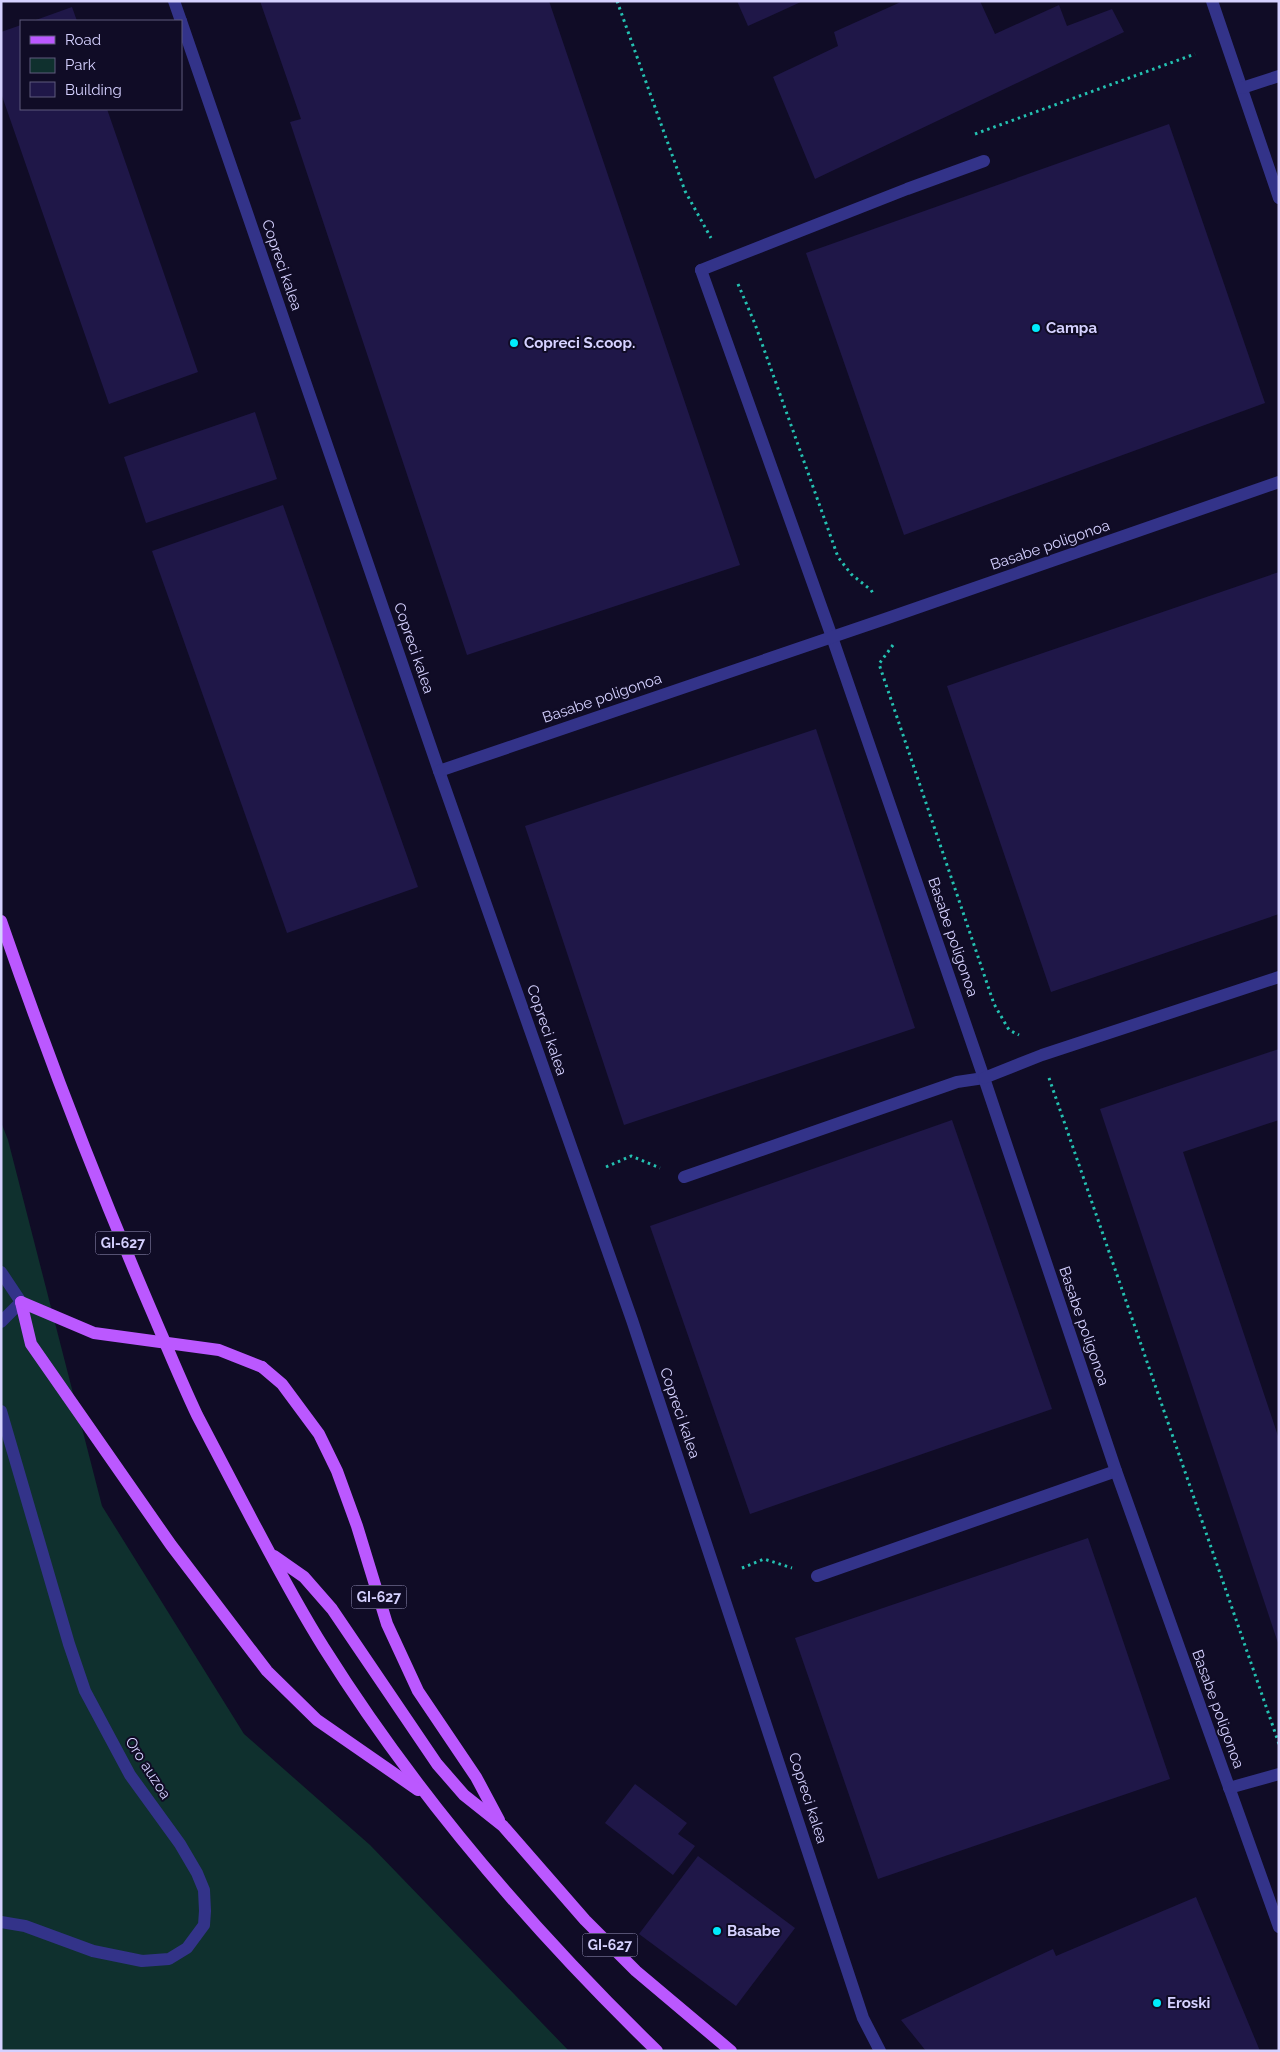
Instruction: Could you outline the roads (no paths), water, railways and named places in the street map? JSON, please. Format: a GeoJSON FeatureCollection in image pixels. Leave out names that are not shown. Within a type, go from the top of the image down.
{"type":"FeatureCollection","features":[{"type":"Feature","properties":{"kind":"main road","name":"GI-627"},"geometry":{"type":"LineString","coordinates":[[1,922],[27,997],[115,1227],[196,1413],[270,1554],[323,1647],[427,1797],[504,1890],[574,1968],[657,2051]]}},
{"type":"Feature","properties":{"kind":"main road","name":"GI-627"},"geometry":{"type":"LineString","coordinates":[[21,1302],[31,1344],[171,1545],[267,1671],[317,1720],[427,1797]]}},
{"type":"Feature","properties":{"kind":"main road","name":"GI-627"},"geometry":{"type":"LineString","coordinates":[[21,1302],[94,1333],[219,1350],[262,1367],[282,1384],[319,1434],[337,1471],[357,1526],[387,1624],[418,1691],[476,1777],[503,1826]]}},
{"type":"Feature","properties":{"kind":"main road","name":"GI-627"},"geometry":{"type":"LineString","coordinates":[[270,1554],[304,1577],[332,1609],[437,1764],[464,1795],[503,1826],[585,1920],[636,1971],[731,2051]]}},
{"type":"Feature","properties":{"kind":"street","name":"Copreci kalea"},"geometry":{"type":"LineString","coordinates":[[174,1],[181,20]]}},
{"type":"Feature","properties":{"kind":"street"},"geometry":{"type":"LineString","coordinates":[[1212,1],[1279,198]]}},
{"type":"Feature","properties":{"kind":"street","name":"Copreci kalea"},"geometry":{"type":"LineString","coordinates":[[182,24],[439,771],[632,1320],[863,2018],[880,2051]]}},
{"type":"Feature","properties":{"kind":"street"},"geometry":{"type":"LineString","coordinates":[[1242,88],[1279,76]]}},
{"type":"Feature","properties":{"kind":"street","name":"Basabe poligonoa"},"geometry":{"type":"LineString","coordinates":[[984,161],[700,270],[832,637],[984,1078],[1116,1471],[1279,1927]]}},
{"type":"Feature","properties":{"kind":"street","name":"Basabe poligonoa"},"geometry":{"type":"LineString","coordinates":[[439,771],[1279,482]]}},
{"type":"Feature","properties":{"kind":"street"},"geometry":{"type":"LineString","coordinates":[[684,1178],[957,1082],[984,1078],[1042,1055],[1279,977]]}},
{"type":"Feature","properties":{"kind":"street"},"geometry":{"type":"LineString","coordinates":[[1,1272],[21,1302],[1,1322]]}},
{"type":"Feature","properties":{"kind":"street","name":"Oro auzoa"},"geometry":{"type":"LineString","coordinates":[[1,1410],[69,1644],[85,1691],[130,1775],[180,1844],[197,1873],[204,1890],[205,1911],[204,1925],[187,1948],[169,1959],[142,1961],[93,1951],[25,1926],[1,1922]]}},
{"type":"Feature","properties":{"kind":"street"},"geometry":{"type":"LineString","coordinates":[[817,1576],[1116,1471]]}},
{"type":"Feature","properties":{"kind":"street"},"geometry":{"type":"LineString","coordinates":[[1229,1788],[1279,1774]]}},
{"type":"Feature","properties":{"kind":"place","name":"Campa"},"geometry":{"type":"Point","coordinates":[1036,328]}},
{"type":"Feature","properties":{"kind":"place","name":"Copreci S.coop."},"geometry":{"type":"Point","coordinates":[514,343]}},
{"type":"Feature","properties":{"kind":"place","name":"Basabe"},"geometry":{"type":"Point","coordinates":[717,1931]}},
{"type":"Feature","properties":{"kind":"place","name":"Eroski"},"geometry":{"type":"Point","coordinates":[1157,2003]}}]}
